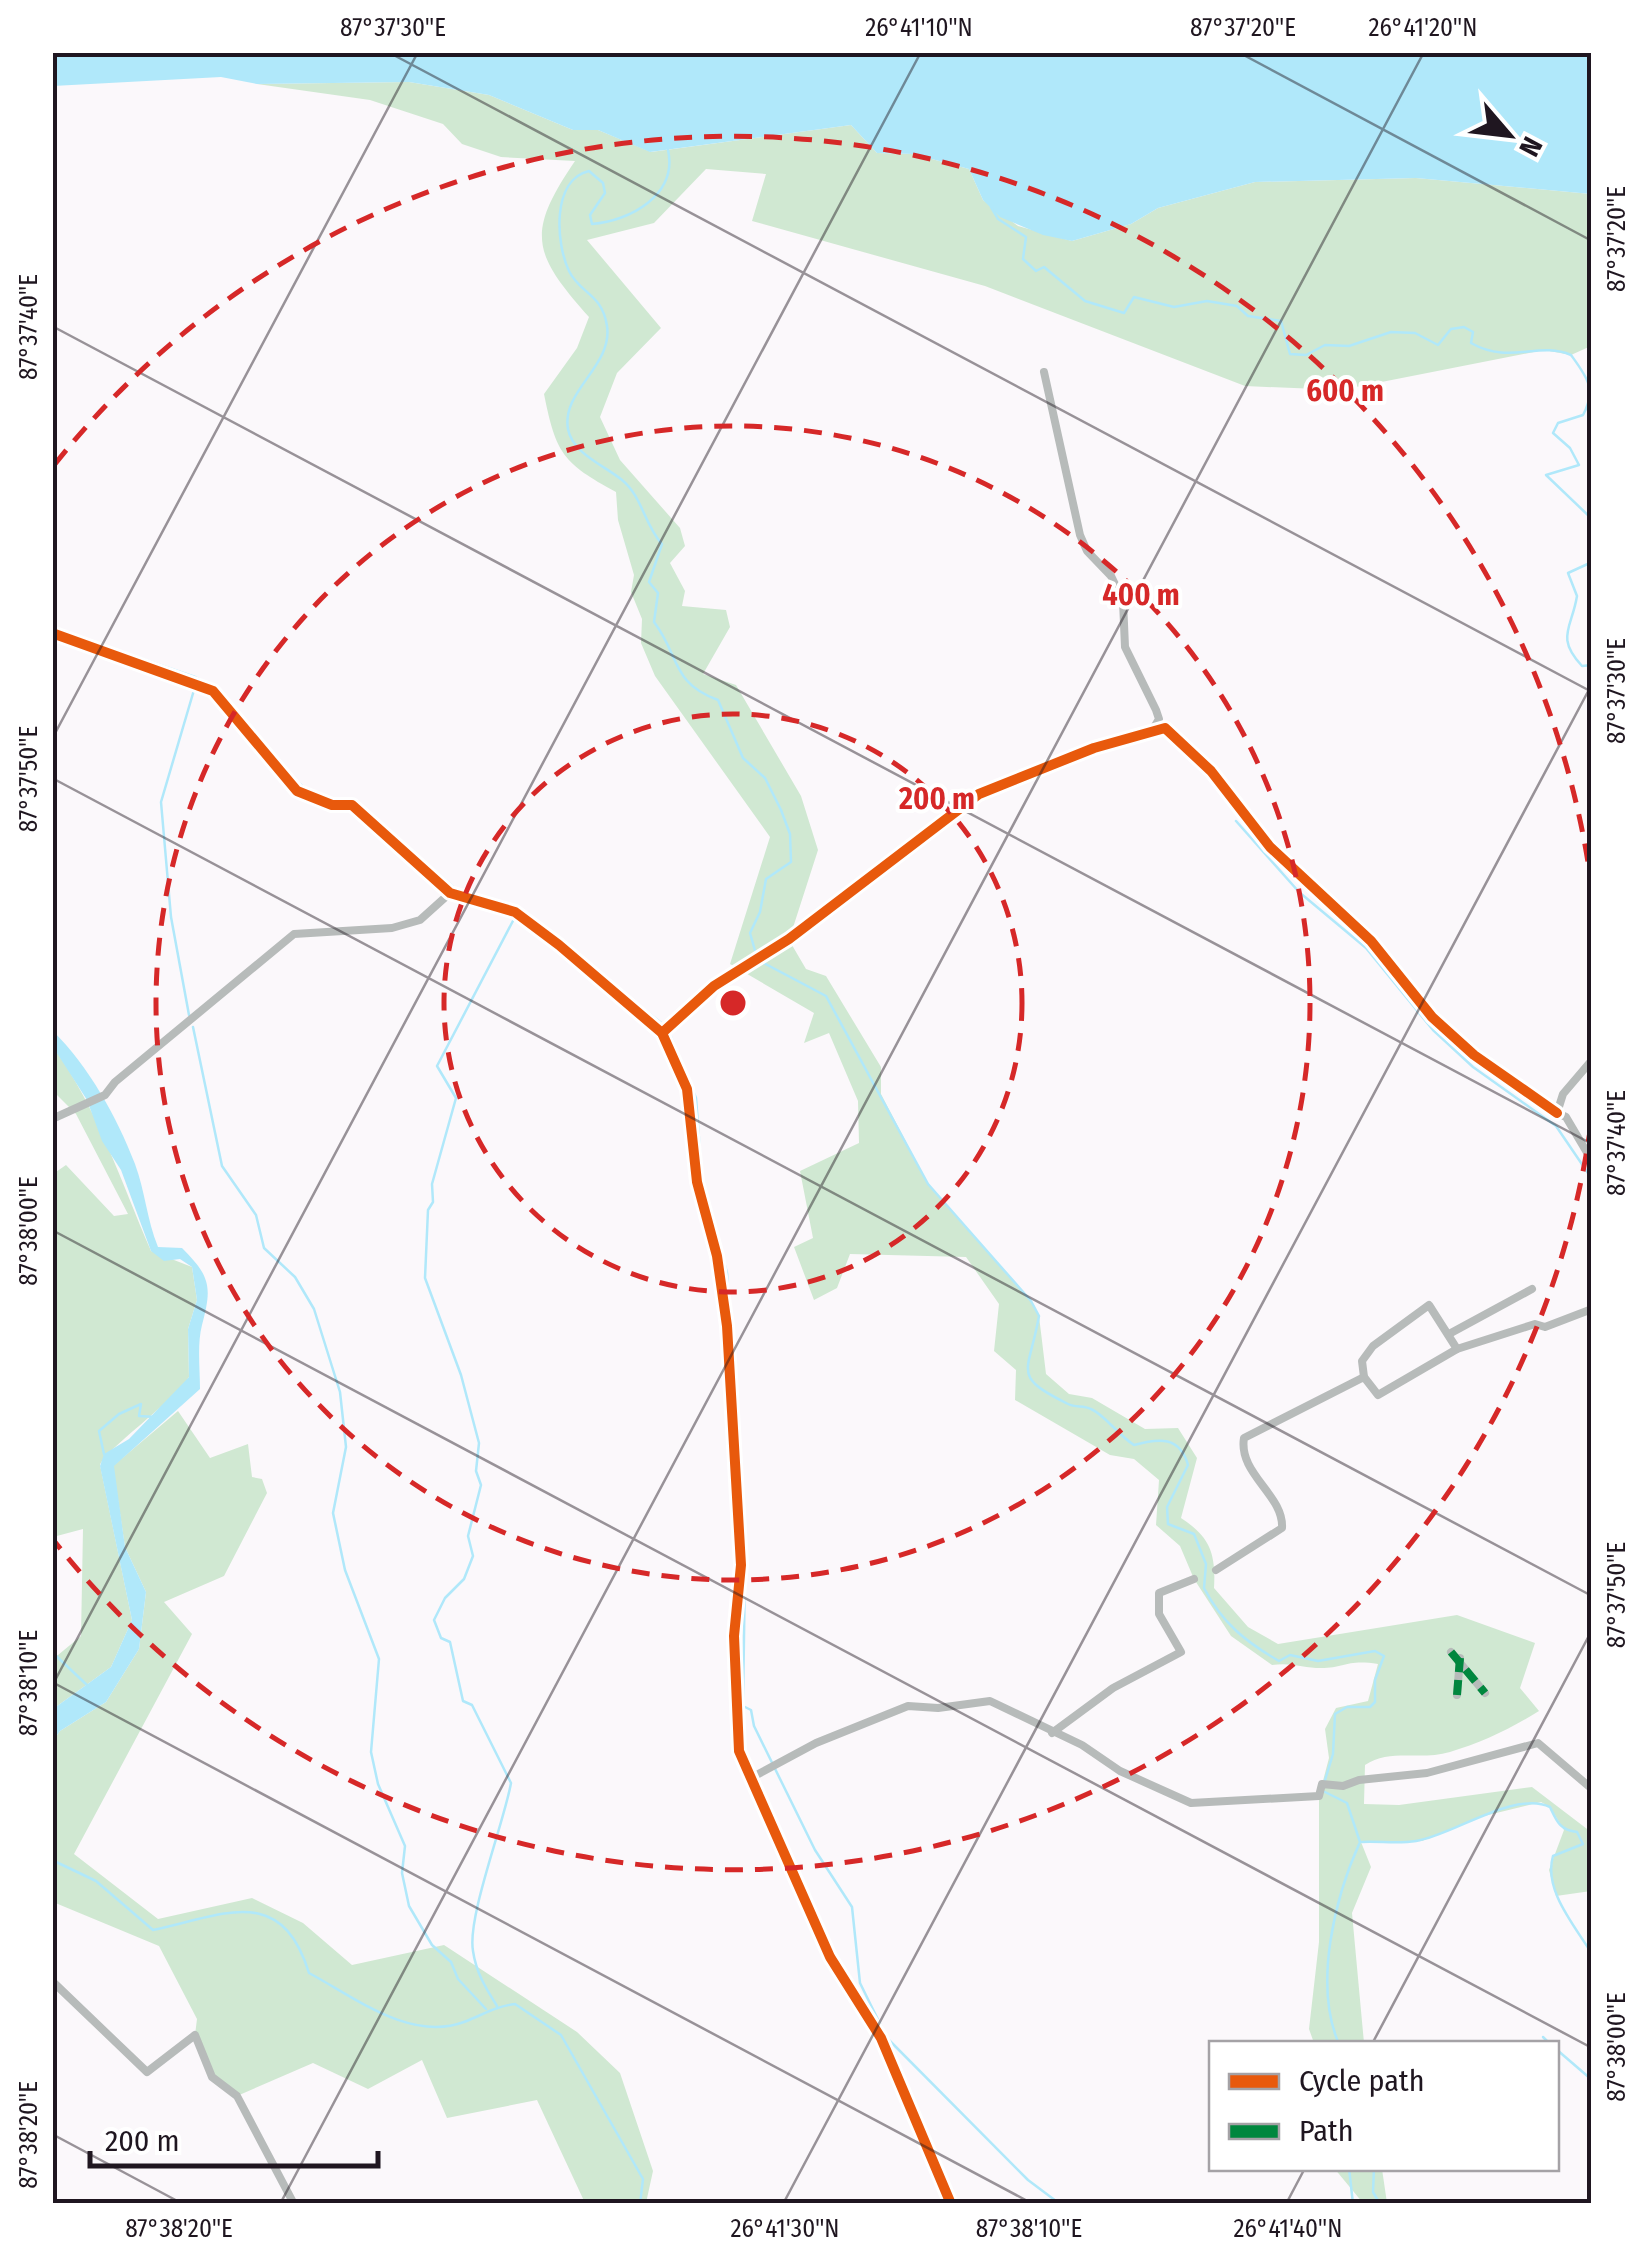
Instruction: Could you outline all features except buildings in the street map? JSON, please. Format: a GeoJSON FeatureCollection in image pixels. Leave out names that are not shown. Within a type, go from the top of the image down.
{"type":"FeatureCollection","features":[{"type":"Feature","properties":{"kind":"street"},"geometry":{"type":"LineString","coordinates":[[1044,372],[1080,535],[1087,550],[1111,576],[1122,601],[1126,647],[1159,719],[1153,729]]}},
{"type":"Feature","properties":{"kind":"street"},"geometry":{"type":"LineString","coordinates":[[52,632],[213,691],[296,791],[332,804],[352,805],[450,893],[516,912],[662,1033],[686,1090],[697,1182],[717,1256],[726,1326],[741,1565],[734,1636],[739,1751],[748,1780],[830,1958],[881,2038],[951,2204]]}},
{"type":"Feature","properties":{"kind":"street"},"geometry":{"type":"LineString","coordinates":[[662,1033],[714,986],[789,939],[978,794],[1153,729],[1165,728],[1187,744],[1270,847],[1371,941],[1408,990],[1454,1038],[1566,1117],[1592,1161]]}},
{"type":"Feature","properties":{"kind":"street"},"geometry":{"type":"LineString","coordinates":[[52,1119],[106,1096],[116,1082],[164,1047],[294,934],[392,928],[420,920],[450,893]]}},
{"type":"Feature","properties":{"kind":"street"},"geometry":{"type":"LineString","coordinates":[[1557,1113],[1564,1094],[1592,1060]]}},
{"type":"Feature","properties":{"kind":"street"},"geometry":{"type":"LineString","coordinates":[[1449,1334],[1532,1288]]}},
{"type":"Feature","properties":{"kind":"street"},"geometry":{"type":"LineString","coordinates":[[1457,1349],[1429,1305],[1373,1346],[1362,1361],[1364,1377],[1378,1395],[1457,1349],[1535,1324],[1544,1327],[1592,1310]]}},
{"type":"Feature","properties":{"kind":"street"},"geometry":{"type":"LineString","coordinates":[[1216,1570],[1282,1528],[1283,1518],[1248,1468],[1244,1438],[1364,1377]]}},
{"type":"Feature","properties":{"kind":"street"},"geometry":{"type":"LineString","coordinates":[[1052,1733],[1113,1688],[1181,1652],[1156,1604],[1159,1593],[1194,1579]]}},
{"type":"Feature","properties":{"kind":"street"},"geometry":{"type":"LineString","coordinates":[[1457,1695],[1456,1655],[1485,1693]]}},
{"type":"Feature","properties":{"kind":"street"},"geometry":{"type":"LineString","coordinates":[[748,1780],[816,1743],[908,1706],[938,1708],[990,1701],[1082,1745],[1120,1772],[1197,1804],[1318,1796],[1322,1784],[1343,1786],[1359,1780],[1426,1773],[1538,1743],[1592,1789]]}},
{"type":"Feature","properties":{"kind":"street"},"geometry":{"type":"LineString","coordinates":[[52,1981],[147,2072],[195,2036],[212,2076],[237,2096],[294,2204]]}},
{"type":"Feature","properties":{"kind":"green space"},"geometry":{"type":"Polygon","coordinates":[[[409,82],[489,95],[573,130],[598,130],[651,152],[851,125],[877,153],[913,154],[969,169],[983,200],[1018,226],[1072,241],[1131,224],[1158,208],[1255,182],[1416,178],[1591,194],[1591,346],[1571,355],[1544,350],[1341,390],[1245,386],[985,286],[752,221],[766,174],[706,169],[654,223],[587,240],[661,328],[617,373],[600,417],[620,460],[680,528],[685,546],[670,563],[685,591],[682,606],[726,610],[730,627],[703,674],[736,685],[801,796],[818,850],[789,940],[806,969],[826,976],[881,1067],[881,1094],[928,1184],[1031,1301],[1039,1316],[1046,1374],[1069,1394],[1092,1398],[1145,1429],[1178,1428],[1197,1458],[1181,1518],[1199,1532],[1209,1547],[1214,1588],[1248,1627],[1278,1644],[1457,1615],[1535,1643],[1520,1688],[1539,1711],[1496,1735],[1450,1752],[1385,1757],[1365,1765],[1364,1804],[1399,1805],[1532,1787],[1591,1832],[1591,1891],[1556,1896],[1549,1870],[1564,1830],[1550,1807],[1541,1802],[1480,1817],[1422,1841],[1361,1842],[1371,1867],[1352,1913],[1364,2041],[1313,2041],[1309,2029],[1319,1942],[1319,1796],[1329,1758],[1325,1729],[1336,1708],[1368,1701],[1378,1664],[1329,1668],[1272,1665],[1231,1636],[1194,1579],[1180,1546],[1156,1525],[1159,1480],[1134,1459],[1110,1455],[1015,1400],[1016,1370],[994,1351],[999,1304],[966,1257],[850,1254],[837,1288],[814,1300],[794,1247],[813,1238],[800,1171],[859,1143],[858,1101],[829,1033],[804,1043],[814,1013],[730,964],[770,837],[655,676],[641,643],[642,619],[631,592],[634,575],[618,520],[616,492],[573,464],[553,431],[544,394],[577,348],[589,317],[556,276],[547,258],[542,242],[543,225],[548,207],[575,161],[501,157],[462,144],[443,124],[370,100],[257,84],[409,82]]]}},
{"type":"Feature","properties":{"kind":"green space"},"geometry":{"type":"Polygon","coordinates":[[[53,1047],[96,1121],[151,1251],[192,1267],[197,1300],[188,1329],[189,1377],[100,1465],[132,1620],[111,1667],[53,1709],[52,1660],[81,1636],[83,1529],[53,1537],[53,1174],[66,1165],[114,1216],[128,1214],[76,1114],[53,1091],[53,1047]]]}},
{"type":"Feature","properties":{"kind":"green space"},"geometry":{"type":"Polygon","coordinates":[[[178,1411],[210,1458],[248,1444],[252,1477],[262,1479],[267,1493],[224,1576],[164,1602],[192,1634],[74,1854],[158,1919],[252,1898],[303,1923],[352,1965],[444,1945],[577,2032],[620,2073],[653,2171],[646,2203],[585,2203],[537,2100],[447,2118],[422,2060],[368,2089],[313,2063],[237,2096],[212,2077],[195,2035],[197,2019],[159,1946],[53,1902],[53,1741],[60,1731],[106,1702],[139,1649],[146,1592],[125,1547],[113,1466],[178,1411]]]}},
{"type":"Feature","properties":{"kind":"green space"},"geometry":{"type":"Polygon","coordinates":[[[1336,2171],[1382,2171],[1387,2203],[1363,2203],[1336,2171]]]}},
{"type":"Feature","properties":{"kind":"water"},"geometry":{"type":"Polygon","coordinates":[[[52,53],[1591,53],[1591,194],[1416,178],[1255,182],[1158,208],[1131,224],[1072,241],[1043,235],[1000,217],[983,200],[969,169],[913,154],[877,153],[851,125],[650,152],[598,130],[573,130],[489,95],[409,82],[257,84],[221,77],[53,86],[52,53]]]}},
{"type":"Feature","properties":{"kind":"water"},"geometry":{"type":"Polygon","coordinates":[[[53,1031],[90,1077],[120,1128],[138,1174],[158,1247],[182,1248],[204,1275],[208,1292],[200,1340],[200,1389],[114,1466],[125,1547],[146,1592],[139,1649],[106,1702],[60,1731],[53,1741],[53,1709],[111,1667],[132,1620],[100,1466],[104,1454],[129,1439],[189,1377],[188,1329],[197,1300],[192,1267],[180,1259],[164,1261],[151,1251],[121,1170],[102,1141],[87,1100],[53,1047],[53,1031]]]}},
{"type":"Feature","properties":{"kind":"waterway"},"geometry":{"type":"LineString","coordinates":[[668,150],[666,180],[658,192],[648,203],[621,218],[592,224],[590,215],[605,193],[603,183],[589,171],[577,177],[563,199],[561,245],[569,271],[596,300],[607,326],[602,354],[572,402],[568,429],[582,452],[629,487],[662,544],[649,582],[658,593],[654,622],[684,677],[718,700],[743,758],[765,778],[790,834],[791,862],[766,879],[760,912],[750,933],[756,954]]}},
{"type":"Feature","properties":{"kind":"waterway"},"geometry":{"type":"LineString","coordinates":[[991,207],[998,219],[1026,237],[1023,259],[1036,271],[1044,267],[1085,301],[1124,313],[1134,297],[1174,307],[1207,301],[1237,306],[1248,316],[1281,321],[1290,354],[1306,355],[1325,345],[1349,346],[1391,332],[1415,333],[1438,345],[1451,329],[1464,327],[1473,332],[1471,343],[1485,349],[1511,353],[1547,350],[1571,355],[1586,377],[1589,398],[1583,415],[1558,423],[1553,433],[1570,448],[1579,465],[1546,475],[1592,519]]}},
{"type":"Feature","properties":{"kind":"waterway"},"geometry":{"type":"LineString","coordinates":[[1592,562],[1568,573],[1577,596],[1567,640],[1582,666],[1592,665]]}},
{"type":"Feature","properties":{"kind":"waterway"},"geometry":{"type":"LineString","coordinates":[[52,628],[195,677],[215,687],[236,712]]}},
{"type":"Feature","properties":{"kind":"waterway"},"geometry":{"type":"LineString","coordinates":[[189,1015],[171,917],[161,802],[194,690]]}},
{"type":"Feature","properties":{"kind":"waterway"},"geometry":{"type":"LineString","coordinates":[[276,760],[318,795],[352,799],[458,891]]}},
{"type":"Feature","properties":{"kind":"waterway"},"geometry":{"type":"LineString","coordinates":[[1236,821],[1299,892],[1366,948],[1433,1030],[1473,1067],[1556,1126],[1592,1179]]}},
{"type":"Feature","properties":{"kind":"waterway"},"geometry":{"type":"LineString","coordinates":[[526,916],[665,1026]]}},
{"type":"Feature","properties":{"kind":"waterway"},"geometry":{"type":"LineString","coordinates":[[497,2006],[476,1966],[473,1936],[511,1783],[472,1705],[463,1701],[450,1642],[441,1638],[434,1620],[445,1598],[464,1579],[473,1556],[468,1536],[481,1485],[476,1471],[479,1443],[461,1375],[425,1278],[432,1184],[456,1098],[437,1066],[515,917]]}},
{"type":"Feature","properties":{"kind":"waterway"},"geometry":{"type":"LineString","coordinates":[[760,961],[826,996],[928,1184],[1031,1301],[1039,1316],[1028,1362],[1031,1379],[1068,1404],[1096,1412],[1134,1445],[1160,1441],[1180,1449],[1188,1465],[1167,1507],[1168,1524],[1194,1534],[1206,1564],[1204,1588],[1227,1621],[1279,1661],[1290,1655],[1318,1661],[1375,1651],[1384,1656],[1375,1680],[1375,1702],[1370,1707],[1347,1707],[1335,1714],[1333,1754],[1325,1780]]}},
{"type":"Feature","properties":{"kind":"waterway"},"geometry":{"type":"LineString","coordinates":[[193,1027],[222,1166],[256,1215],[264,1248],[295,1277],[314,1309],[340,1392],[346,1447],[333,1513],[345,1570],[379,1659],[371,1752],[378,1784],[405,1846],[402,1873],[409,1906],[432,1945],[451,1962],[458,1979],[486,2009]]}},
{"type":"Feature","properties":{"kind":"waterway"},"geometry":{"type":"LineString","coordinates":[[669,1032],[696,1098],[702,1179],[727,1273],[745,1567],[743,1706],[751,1710],[754,1726],[815,1850],[852,1907],[860,1983],[887,2038],[1028,2180],[1060,2204]]}},
{"type":"Feature","properties":{"kind":"waterway"},"geometry":{"type":"LineString","coordinates":[[104,1454],[99,1431],[119,1414],[141,1404],[139,1416],[156,1417]]}},
{"type":"Feature","properties":{"kind":"waterway"},"geometry":{"type":"LineString","coordinates":[[52,1652],[88,1686]]}},
{"type":"Feature","properties":{"kind":"waterway"},"geometry":{"type":"LineString","coordinates":[[1325,1792],[1347,1803],[1360,1842],[1343,1888],[1330,1942],[1328,1995],[1338,2041]]}},
{"type":"Feature","properties":{"kind":"waterway"},"geometry":{"type":"LineString","coordinates":[[1362,1842],[1416,1841],[1519,1804],[1550,1807],[1560,1824],[1577,1832],[1583,1844],[1553,1856],[1552,1882],[1562,1907],[1592,1954]]}},
{"type":"Feature","properties":{"kind":"waterway"},"geometry":{"type":"LineString","coordinates":[[52,1860],[96,1881],[153,1930],[226,1913],[266,1916],[283,1926],[297,1945],[309,1973],[403,2022],[444,2027],[515,2004],[561,2035],[643,2179],[640,2204]]}},
{"type":"Feature","properties":{"kind":"waterway"},"geometry":{"type":"LineString","coordinates":[[1543,2037],[1547,2041]]}},
{"type":"Feature","properties":{"kind":"waterway"},"geometry":{"type":"LineString","coordinates":[[1559,2052],[1592,2080]]}},
{"type":"Feature","properties":{"kind":"waterway"},"geometry":{"type":"LineString","coordinates":[[1349,2171],[1353,2204]]}},
{"type":"Feature","properties":{"kind":"waterway"},"geometry":{"type":"LineString","coordinates":[[1374,2171],[1373,2192],[1380,2204]]}},
{"type":"Feature","properties":{"kind":"marked path"},"geometry":{"type":"LineString","coordinates":[[1451,1652],[1485,1693]]}},
{"type":"Feature","properties":{"kind":"marked path"},"geometry":{"type":"LineString","coordinates":[[1457,1695],[1460,1658]]}},
{"type":"Feature","properties":{"kind":"cycle path"},"geometry":{"type":"LineString","coordinates":[[52,633],[213,691],[297,791],[332,805],[352,805],[450,893],[515,912],[662,1033],[687,1089],[697,1182],[717,1256],[727,1326],[741,1565],[734,1636],[739,1751],[830,1957],[881,2038],[951,2204]]}},
{"type":"Feature","properties":{"kind":"cycle path"},"geometry":{"type":"LineString","coordinates":[[662,1033],[714,986],[789,939],[979,794],[1094,748],[1165,728],[1211,771],[1270,847],[1371,941],[1432,1017],[1474,1055],[1557,1113]]}}]}
